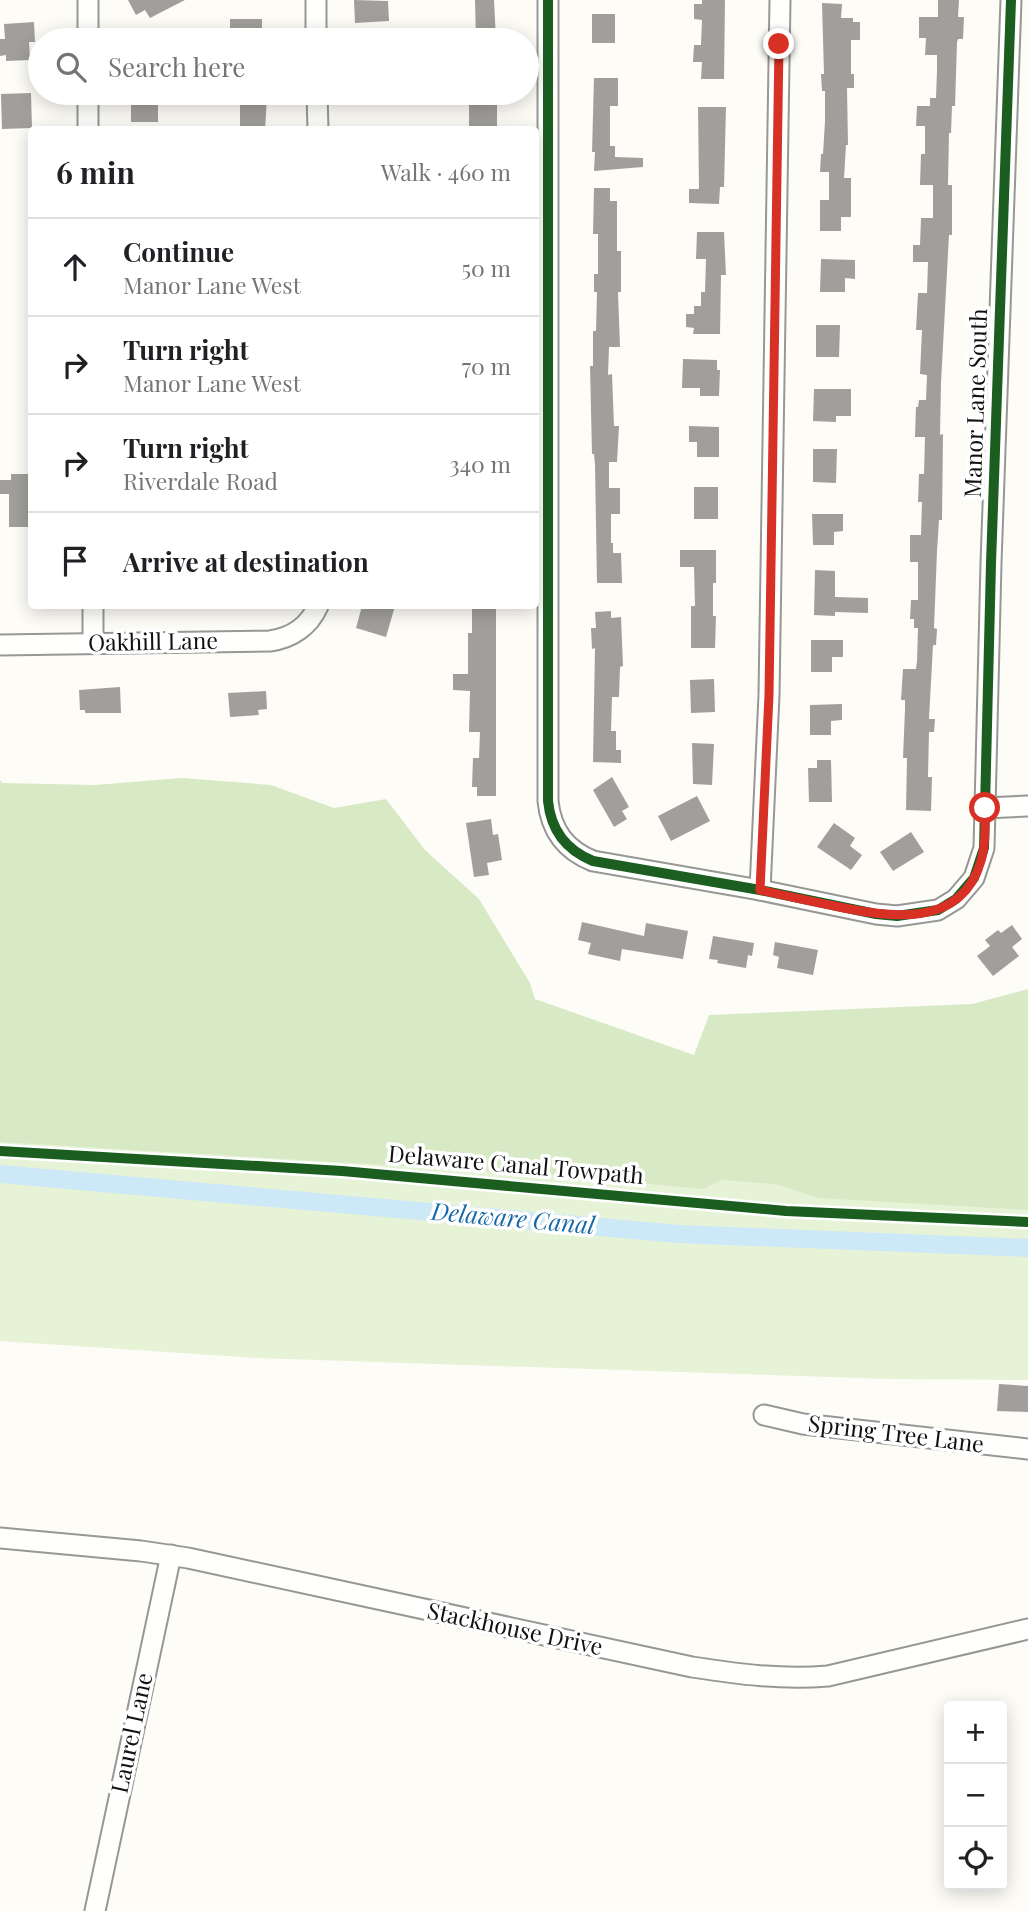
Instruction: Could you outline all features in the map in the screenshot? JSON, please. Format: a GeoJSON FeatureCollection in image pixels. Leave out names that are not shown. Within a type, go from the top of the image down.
{"type":"FeatureCollection","features":[{"type":"Feature","properties":{"kind":"street"},"geometry":{"type":"LineString","coordinates":[[88,0],[88,28]]}},
{"type":"Feature","properties":{"kind":"street"},"geometry":{"type":"LineString","coordinates":[[316,0],[316,28]]}},
{"type":"Feature","properties":{"kind":"street","name":"Manor Lane South"},"geometry":{"type":"LineString","coordinates":[[548,0],[548,801],[551,820],[560,838],[573,850],[593,861],[760,890],[876,914],[918,914],[939,910],[964,891],[981,864],[984,848],[1011,0]]}},
{"type":"Feature","properties":{"kind":"street"},"geometry":{"type":"LineString","coordinates":[[760,890],[769,695],[780,0]]}},
{"type":"Feature","properties":{"kind":"street"},"geometry":{"type":"LineString","coordinates":[[88,105],[88,126]]}},
{"type":"Feature","properties":{"kind":"street"},"geometry":{"type":"LineString","coordinates":[[317,105],[318,126]]}},
{"type":"Feature","properties":{"kind":"street"},"geometry":{"type":"LineString","coordinates":[[93,609],[93,643]]}},
{"type":"Feature","properties":{"kind":"street","name":"Oakhill Lane"},"geometry":{"type":"LineString","coordinates":[[0,645],[270,641],[290,636],[312,619],[317,609]]}},
{"type":"Feature","properties":{"kind":"street"},"geometry":{"type":"LineString","coordinates":[[985,808],[1028,806]]}},
{"type":"Feature","properties":{"kind":"street","name":"Spring Tree Lane"},"geometry":{"type":"LineString","coordinates":[[764,1415],[803,1424],[1028,1449]]}},
{"type":"Feature","properties":{"kind":"street","name":"Stackhouse Drive"},"geometry":{"type":"LineString","coordinates":[[0,1538],[170,1555],[692,1667],[762,1678],[828,1676],[1028,1629]]}},
{"type":"Feature","properties":{"kind":"street","name":"Laurel Lane"},"geometry":{"type":"LineString","coordinates":[[95,1911],[170,1555]]}},
{"type":"Feature","properties":{"kind":"green space"},"geometry":{"type":"Polygon","coordinates":[[[182,778],[271,785],[334,808],[386,799],[425,850],[479,899],[530,983],[535,999],[694,1055],[709,1015],[972,1004],[1028,989],[1028,1210],[819,1198],[775,1184],[721,1180],[703,1189],[553,1175],[0,1142],[0,780],[2,783],[95,785],[182,778]]]}},
{"type":"Feature","properties":{"kind":"green space"},"geometry":{"type":"Polygon","coordinates":[[[0,942],[820,1111],[1028,1103],[1028,1380],[888,1379],[257,1358],[0,1341],[0,942]]]}},
{"type":"Feature","properties":{"kind":"building"},"geometry":{"type":"Polygon","coordinates":[[[128,0],[185,0],[150,18],[145,10],[136,15],[128,0]]]}},
{"type":"Feature","properties":{"kind":"building"},"geometry":{"type":"Polygon","coordinates":[[[354,0],[388,1],[389,21],[355,23],[354,0]]]}},
{"type":"Feature","properties":{"kind":"building"},"geometry":{"type":"Polygon","coordinates":[[[475,0],[494,0],[495,28],[476,28],[475,0]]]}},
{"type":"Feature","properties":{"kind":"building"},"geometry":{"type":"Polygon","coordinates":[[[702,0],[725,0],[724,79],[701,79],[702,62],[693,62],[694,45],[701,45],[702,20],[694,19],[694,4],[702,4],[702,0]]]}},
{"type":"Feature","properties":{"kind":"building"},"geometry":{"type":"Polygon","coordinates":[[[938,0],[959,0],[958,17],[964,17],[963,39],[958,39],[957,42],[955,106],[952,106],[949,133],[948,185],[952,185],[952,235],[949,235],[941,383],[942,520],[939,520],[934,628],[937,629],[936,645],[933,645],[929,719],[935,719],[934,732],[929,732],[928,777],[932,777],[931,811],[906,810],[907,758],[903,758],[905,700],[901,700],[903,669],[916,669],[917,661],[918,628],[914,628],[914,619],[910,619],[911,600],[918,600],[918,562],[910,562],[910,535],[921,535],[919,474],[924,474],[925,437],[915,437],[916,407],[919,400],[926,400],[927,375],[920,374],[922,330],[916,330],[918,293],[927,293],[928,262],[913,262],[913,245],[920,245],[921,218],[933,218],[933,185],[920,185],[921,154],[925,154],[925,126],[916,126],[917,106],[930,106],[930,98],[936,98],[937,70],[937,55],[925,55],[926,38],[919,38],[919,17],[938,17],[938,0]]]}},
{"type":"Feature","properties":{"kind":"building"},"geometry":{"type":"Polygon","coordinates":[[[822,3],[842,4],[841,18],[853,18],[853,22],[860,22],[860,40],[851,40],[851,74],[854,74],[854,88],[847,88],[848,145],[844,178],[851,178],[851,217],[841,217],[841,231],[820,231],[820,200],[829,200],[829,172],[820,172],[825,121],[825,91],[822,91],[821,74],[824,74],[822,3]]]}},
{"type":"Feature","properties":{"kind":"building"},"geometry":{"type":"Polygon","coordinates":[[[592,14],[615,14],[615,43],[592,43],[592,14]]]}},
{"type":"Feature","properties":{"kind":"building"},"geometry":{"type":"Polygon","coordinates":[[[230,19],[262,19],[262,28],[230,28],[230,19]]]}},
{"type":"Feature","properties":{"kind":"building"},"geometry":{"type":"Polygon","coordinates":[[[34,22],[34,28],[28,28],[28,60],[6,61],[6,55],[0,56],[0,39],[5,39],[4,24],[34,22]]]}},
{"type":"Feature","properties":{"kind":"building"},"geometry":{"type":"Polygon","coordinates":[[[594,78],[618,78],[618,106],[610,106],[610,146],[615,146],[615,157],[643,158],[643,167],[594,171],[594,78]]]}},
{"type":"Feature","properties":{"kind":"building"},"geometry":{"type":"Polygon","coordinates":[[[28,93],[32,126],[2,129],[1,94],[28,93]]]}},
{"type":"Feature","properties":{"kind":"building"},"geometry":{"type":"Polygon","coordinates":[[[131,105],[158,105],[158,122],[131,122],[131,105]]]}},
{"type":"Feature","properties":{"kind":"building"},"geometry":{"type":"Polygon","coordinates":[[[240,105],[267,105],[265,126],[240,126],[240,105]]]}},
{"type":"Feature","properties":{"kind":"building"},"geometry":{"type":"Polygon","coordinates":[[[469,105],[497,105],[497,126],[469,126],[469,105]]]}},
{"type":"Feature","properties":{"kind":"building"},"geometry":{"type":"Polygon","coordinates":[[[698,107],[726,107],[724,187],[720,187],[719,204],[689,203],[689,189],[699,189],[698,107]]]}},
{"type":"Feature","properties":{"kind":"building"},"geometry":{"type":"Polygon","coordinates":[[[594,188],[610,188],[610,201],[617,201],[617,251],[621,251],[621,292],[618,292],[620,347],[609,347],[608,375],[612,374],[614,426],[619,426],[617,462],[609,462],[609,488],[620,488],[620,514],[611,514],[611,543],[613,553],[621,553],[622,583],[597,583],[590,366],[593,366],[593,331],[596,331],[597,292],[594,292],[594,274],[598,274],[598,234],[593,234],[594,188]]]}},
{"type":"Feature","properties":{"kind":"building"},"geometry":{"type":"Polygon","coordinates":[[[697,232],[724,232],[726,275],[721,275],[720,334],[693,334],[694,328],[686,327],[686,314],[694,314],[694,306],[701,306],[701,292],[705,292],[706,259],[696,259],[697,232]]]}},
{"type":"Feature","properties":{"kind":"building"},"geometry":{"type":"Polygon","coordinates":[[[821,259],[855,260],[855,279],[845,278],[845,292],[820,292],[821,259]]]}},
{"type":"Feature","properties":{"kind":"building"},"geometry":{"type":"Polygon","coordinates":[[[816,325],[840,325],[839,357],[816,357],[816,325]]]}},
{"type":"Feature","properties":{"kind":"building"},"geometry":{"type":"Polygon","coordinates":[[[683,359],[717,360],[717,370],[720,370],[719,396],[700,396],[700,388],[682,388],[683,359]]]}},
{"type":"Feature","properties":{"kind":"building"},"geometry":{"type":"Polygon","coordinates":[[[814,389],[851,389],[851,416],[836,416],[836,422],[813,421],[814,389]]]}},
{"type":"Feature","properties":{"kind":"building"},"geometry":{"type":"Polygon","coordinates":[[[689,426],[719,427],[719,457],[697,457],[697,442],[689,442],[689,426]]]}},
{"type":"Feature","properties":{"kind":"building"},"geometry":{"type":"Polygon","coordinates":[[[813,449],[837,449],[836,483],[813,482],[813,449]]]}},
{"type":"Feature","properties":{"kind":"building"},"geometry":{"type":"Polygon","coordinates":[[[11,474],[28,474],[28,527],[9,527],[9,494],[0,494],[0,480],[11,480],[11,474]]]}},
{"type":"Feature","properties":{"kind":"building"},"geometry":{"type":"Polygon","coordinates":[[[694,487],[718,487],[718,519],[694,519],[694,487]]]}},
{"type":"Feature","properties":{"kind":"building"},"geometry":{"type":"Polygon","coordinates":[[[812,514],[843,514],[843,531],[834,532],[834,545],[813,545],[812,514]]]}},
{"type":"Feature","properties":{"kind":"building"},"geometry":{"type":"Polygon","coordinates":[[[680,550],[716,550],[716,583],[713,583],[715,648],[691,648],[691,606],[695,606],[694,567],[680,567],[680,550]]]}},
{"type":"Feature","properties":{"kind":"building"},"geometry":{"type":"Polygon","coordinates":[[[815,570],[835,571],[835,597],[868,598],[868,613],[835,612],[835,616],[814,615],[815,570]]]}},
{"type":"Feature","properties":{"kind":"building"},"geometry":{"type":"Polygon","coordinates":[[[361,609],[394,609],[386,637],[356,628],[361,609]]]}},
{"type":"Feature","properties":{"kind":"building"},"geometry":{"type":"Polygon","coordinates":[[[472,609],[496,609],[496,796],[477,796],[477,787],[472,787],[473,758],[479,758],[480,732],[469,732],[470,691],[453,690],[453,674],[468,674],[468,633],[472,633],[472,609]]]}},
{"type":"Feature","properties":{"kind":"building"},"geometry":{"type":"Polygon","coordinates":[[[611,611],[611,618],[621,617],[623,666],[620,667],[619,697],[612,697],[611,731],[616,731],[616,750],[621,750],[621,763],[593,762],[595,648],[592,649],[591,628],[596,628],[595,612],[611,611]]]}},
{"type":"Feature","properties":{"kind":"building"},"geometry":{"type":"Polygon","coordinates":[[[811,640],[843,640],[843,657],[832,657],[832,672],[811,672],[811,640]]]}},
{"type":"Feature","properties":{"kind":"building"},"geometry":{"type":"Polygon","coordinates":[[[714,679],[715,712],[691,713],[690,680],[714,679]]]}},
{"type":"Feature","properties":{"kind":"building"},"geometry":{"type":"Polygon","coordinates":[[[120,687],[121,713],[85,713],[85,710],[80,710],[79,690],[120,687]]]}},
{"type":"Feature","properties":{"kind":"building"},"geometry":{"type":"Polygon","coordinates":[[[266,691],[267,709],[258,710],[259,715],[230,717],[228,693],[266,691]]]}},
{"type":"Feature","properties":{"kind":"building"},"geometry":{"type":"Polygon","coordinates":[[[842,704],[842,720],[831,721],[831,735],[810,735],[810,705],[842,704]]]}},
{"type":"Feature","properties":{"kind":"building"},"geometry":{"type":"Polygon","coordinates":[[[692,743],[714,744],[712,785],[693,784],[692,743]]]}},
{"type":"Feature","properties":{"kind":"building"},"geometry":{"type":"Polygon","coordinates":[[[817,760],[831,760],[832,802],[809,802],[808,768],[817,768],[817,760]]]}},
{"type":"Feature","properties":{"kind":"building"},"geometry":{"type":"Polygon","coordinates":[[[612,777],[629,807],[622,811],[627,819],[614,827],[593,790],[612,777]]]}},
{"type":"Feature","properties":{"kind":"building"},"geometry":{"type":"Polygon","coordinates":[[[697,796],[710,821],[671,841],[658,816],[697,796]]]}},
{"type":"Feature","properties":{"kind":"building"},"geometry":{"type":"Polygon","coordinates":[[[491,819],[493,835],[498,834],[502,860],[487,863],[489,875],[474,877],[466,823],[491,819]]]}},
{"type":"Feature","properties":{"kind":"building"},"geometry":{"type":"Polygon","coordinates":[[[834,823],[855,838],[850,846],[862,855],[851,870],[817,847],[834,823]]]}},
{"type":"Feature","properties":{"kind":"building"},"geometry":{"type":"Polygon","coordinates":[[[911,832],[924,852],[893,871],[880,852],[911,832]]]}},
{"type":"Feature","properties":{"kind":"building"},"geometry":{"type":"Polygon","coordinates":[[[582,922],[644,936],[646,923],[688,931],[683,959],[622,949],[620,961],[588,954],[591,943],[578,940],[582,922]]]}},
{"type":"Feature","properties":{"kind":"building"},"geometry":{"type":"Polygon","coordinates":[[[1012,925],[1022,939],[1012,947],[1019,956],[993,976],[977,956],[990,946],[985,940],[998,930],[1001,933],[1012,925]]]}},
{"type":"Feature","properties":{"kind":"building"},"geometry":{"type":"Polygon","coordinates":[[[713,936],[754,943],[746,968],[709,959],[713,936]]]}},
{"type":"Feature","properties":{"kind":"building"},"geometry":{"type":"Polygon","coordinates":[[[775,942],[818,950],[813,975],[777,968],[779,957],[773,955],[775,942]]]}},
{"type":"Feature","properties":{"kind":"building"},"geometry":{"type":"Polygon","coordinates":[[[999,1384],[1028,1386],[1028,1412],[997,1411],[999,1384]]]}},
{"type":"Feature","properties":{"kind":"waterway","name":"Delaware Canal"},"geometry":{"type":"LineString","coordinates":[[0,1174],[679,1234],[1028,1248]]}},
{"type":"Feature","properties":{"kind":"cycle path"},"geometry":{"type":"LineString","coordinates":[[548,0],[548,801],[552,821],[568,845],[593,861],[897,916],[938,910],[956,899],[974,878],[984,848],[1011,0]]}},
{"type":"Feature","properties":{"kind":"cycle path","name":"Delaware Canal Towpath"},"geometry":{"type":"LineString","coordinates":[[0,1151],[342,1171],[786,1211],[1028,1222]]}},
{"type":"Feature","properties":{"kind":"route"},"geometry":{"type":"LineString","coordinates":[[779,44],[769,695],[760,890],[876,914],[897,916],[939,910],[964,891],[981,864],[985,808]]}}]}
